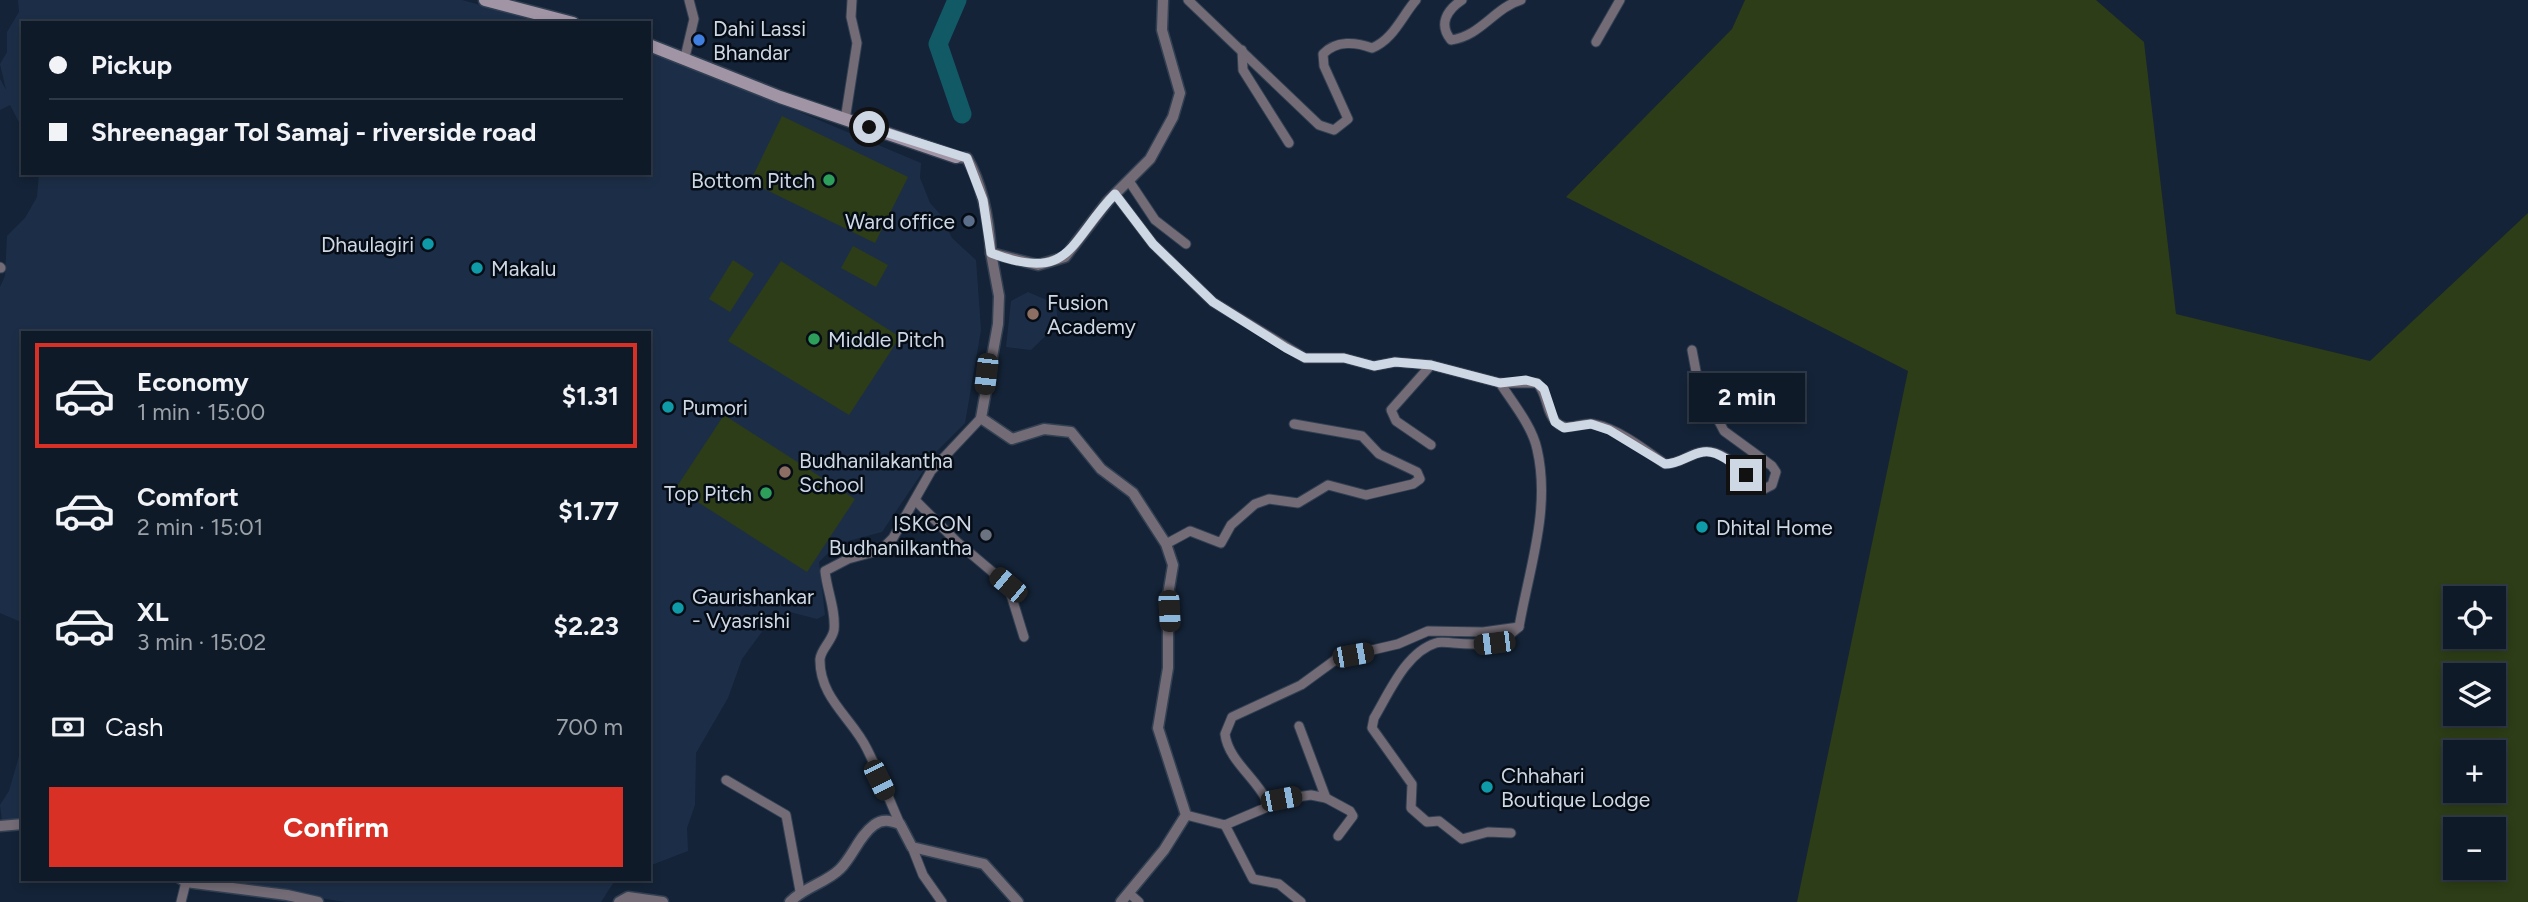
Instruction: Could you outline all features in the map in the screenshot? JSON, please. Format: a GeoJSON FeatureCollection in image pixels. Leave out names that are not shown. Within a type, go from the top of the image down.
{"type":"FeatureCollection","features":[{"type":"Feature","properties":{"kind":"main road"},"geometry":{"type":"LineString","coordinates":[[485,0],[565,21]]}},
{"type":"Feature","properties":{"kind":"main road"},"geometry":{"type":"LineString","coordinates":[[651,46],[780,97],[956,157]]}},
{"type":"Feature","properties":{"kind":"street"},"geometry":{"type":"LineString","coordinates":[[685,57],[694,19],[689,0]]}},
{"type":"Feature","properties":{"kind":"street"},"geometry":{"type":"LineString","coordinates":[[845,120],[857,43],[850,17],[852,0]]}},
{"type":"Feature","properties":{"kind":"street"},"geometry":{"type":"LineString","coordinates":[[991,253],[1038,265],[1065,257],[1115,194],[1150,159],[1163,139],[1180,93],[1162,30],[1163,0]]}},
{"type":"Feature","properties":{"kind":"street"},"geometry":{"type":"LineString","coordinates":[[1188,0],[1320,125],[1334,130],[1348,119],[1324,66],[1323,54],[1351,42],[1359,42],[1372,48],[1378,46],[1393,32],[1416,0]]}},
{"type":"Feature","properties":{"kind":"street"},"geometry":{"type":"LineString","coordinates":[[1462,0],[1448,12],[1444,22],[1445,33],[1451,40],[1474,33],[1508,4],[1521,0]]}},
{"type":"Feature","properties":{"kind":"street"},"geometry":{"type":"LineString","coordinates":[[1597,42],[1620,0]]}},
{"type":"Feature","properties":{"kind":"street"},"geometry":{"type":"LineString","coordinates":[[1242,50],[1243,70],[1289,143]]}},
{"type":"Feature","properties":{"kind":"street"},"geometry":{"type":"LineString","coordinates":[[942,902],[923,875],[857,731],[832,702],[820,659],[834,633],[834,614],[825,571],[848,559],[881,550],[893,538],[932,471],[981,418],[998,324],[999,296],[983,200],[967,158],[956,157]]}},
{"type":"Feature","properties":{"kind":"street"},"geometry":{"type":"LineString","coordinates":[[1129,181],[1155,220],[1186,244]]}},
{"type":"Feature","properties":{"kind":"street"},"geometry":{"type":"LineString","coordinates":[[1115,194],[1153,244],[1213,302],[1305,358],[1344,358],[1374,366],[1395,362],[1431,365],[1500,383],[1526,380],[1537,383],[1544,389],[1555,422],[1564,428],[1591,424],[1625,437],[1665,464],[1675,464],[1703,452],[1715,453],[1764,489],[1776,479],[1776,472],[1724,431],[1698,382],[1692,350]]}},
{"type":"Feature","properties":{"kind":"street"},"geometry":{"type":"LineString","coordinates":[[1431,365],[1391,410],[1396,421],[1431,444]]}},
{"type":"Feature","properties":{"kind":"street"},"geometry":{"type":"LineString","coordinates":[[1500,383],[1537,447],[1540,470],[1539,529],[1519,627],[1507,639],[1494,643],[1437,642],[1412,658],[1374,718],[1372,728],[1412,784],[1411,808],[1427,822],[1439,821],[1462,839],[1488,832],[1511,832]]}},
{"type":"Feature","properties":{"kind":"street"},"geometry":{"type":"LineString","coordinates":[[981,418],[1012,439],[1044,429],[1071,432],[1101,469],[1133,493],[1166,544],[1173,565],[1168,595],[1168,668],[1158,727],[1186,815],[1164,850],[1125,898],[1139,902]]}},
{"type":"Feature","properties":{"kind":"street"},"geometry":{"type":"LineString","coordinates":[[1166,544],[1190,531],[1221,543],[1238,517],[1255,504],[1269,499],[1298,503],[1328,485],[1366,495],[1413,484],[1420,478],[1417,472],[1379,454],[1362,436],[1294,424]]}},
{"type":"Feature","properties":{"kind":"street"},"geometry":{"type":"LineString","coordinates":[[915,500],[957,542],[1008,585],[1024,637]]}},
{"type":"Feature","properties":{"kind":"street"},"geometry":{"type":"LineString","coordinates":[[1267,802],[1226,742],[1226,726],[1232,717],[1301,685],[1338,658],[1398,644],[1428,631],[1483,632],[1519,627]]}},
{"type":"Feature","properties":{"kind":"street"},"geometry":{"type":"LineString","coordinates":[[1299,726],[1326,798]]}},
{"type":"Feature","properties":{"kind":"street"},"geometry":{"type":"LineString","coordinates":[[726,780],[786,816],[800,891]]}},
{"type":"Feature","properties":{"kind":"street"},"geometry":{"type":"LineString","coordinates":[[1267,802],[1304,795],[1326,798],[1350,811],[1353,816],[1338,836]]}},
{"type":"Feature","properties":{"kind":"street"},"geometry":{"type":"LineString","coordinates":[[1186,815],[1225,825],[1252,816],[1265,808],[1267,802]]}},
{"type":"Feature","properties":{"kind":"street"},"geometry":{"type":"LineString","coordinates":[[790,902],[800,891],[840,869],[876,823],[886,820],[900,824]]}},
{"type":"Feature","properties":{"kind":"street"},"geometry":{"type":"LineString","coordinates":[[0,826],[21,824]]}},
{"type":"Feature","properties":{"kind":"street"},"geometry":{"type":"LineString","coordinates":[[1225,825],[1253,879],[1279,884],[1301,902]]}},
{"type":"Feature","properties":{"kind":"street"},"geometry":{"type":"LineString","coordinates":[[912,847],[984,864],[1018,902]]}},
{"type":"Feature","properties":{"kind":"street"},"geometry":{"type":"LineString","coordinates":[[181,902],[183,881]]}},
{"type":"Feature","properties":{"kind":"street"},"geometry":{"type":"LineString","coordinates":[[189,881],[318,902]]}},
{"type":"Feature","properties":{"kind":"street"},"geometry":{"type":"LineString","coordinates":[[619,902],[628,897],[663,902]]}},
{"type":"Feature","properties":{"kind":"shaded area"},"geometry":{"type":"Polygon","coordinates":[[[18,0],[462,0],[539,21],[21,21],[21,126],[10,105],[0,110],[0,79],[6,90],[0,64],[7,52],[7,32],[19,12],[18,0]]]}},
{"type":"Feature","properties":{"kind":"shaded area","name":"Budhanilakantha School"},"geometry":{"type":"Polygon","coordinates":[[[651,53],[761,92],[783,105],[921,163],[920,178],[930,203],[940,214],[952,238],[976,260],[981,330],[965,423],[936,452],[882,532],[837,544],[819,562],[825,615],[817,619],[790,612],[764,629],[742,659],[728,698],[696,753],[695,805],[687,828],[688,851],[651,865],[651,331],[21,331],[21,622],[0,613],[0,287],[5,276],[7,236],[25,218],[37,197],[39,175],[651,175],[651,53]]]}},
{"type":"Feature","properties":{"kind":"shaded area","name":"Fusion Academy"},"geometry":{"type":"Polygon","coordinates":[[[1028,292],[1056,304],[1058,324],[1031,350],[1006,347],[1011,301],[1028,292]]]}},
{"type":"Feature","properties":{"kind":"shaded area"},"geometry":{"type":"Polygon","coordinates":[[[21,749],[21,819],[2,820],[0,805],[9,791],[21,749]]]}},
{"type":"Feature","properties":{"kind":"shaded area"},"geometry":{"type":"Polygon","coordinates":[[[218,881],[615,881],[601,902],[345,902],[218,881]]]}},
{"type":"Feature","properties":{"kind":"green space"},"geometry":{"type":"Polygon","coordinates":[[[1745,0],[2096,0],[2144,42],[2176,314],[2370,361],[2528,213],[2528,902],[1797,902],[1908,371],[1566,197],[1732,29],[1745,0]]]}},
{"type":"Feature","properties":{"kind":"green space","name":"Bottom Pitch"},"geometry":{"type":"Polygon","coordinates":[[[782,116],[908,177],[875,243],[750,182],[782,116]]]}},
{"type":"Feature","properties":{"kind":"green space"},"geometry":{"type":"Polygon","coordinates":[[[853,246],[888,265],[876,287],[841,268],[853,246]]]}},
{"type":"Feature","properties":{"kind":"green space"},"geometry":{"type":"Polygon","coordinates":[[[733,260],[754,274],[730,312],[709,299],[733,260]]]}},
{"type":"Feature","properties":{"kind":"green space","name":"Middle Pitch"},"geometry":{"type":"Polygon","coordinates":[[[781,261],[900,337],[849,415],[728,341],[781,261]]]}},
{"type":"Feature","properties":{"kind":"green space","name":"Top Pitch"},"geometry":{"type":"Polygon","coordinates":[[[724,415],[855,499],[807,572],[676,488],[724,415]]]}},
{"type":"Feature","properties":{"kind":"waterway"},"geometry":{"type":"LineString","coordinates":[[957,0],[938,44],[962,114]]}},
{"type":"Feature","properties":{"kind":"place","name":"Dahi Lassi Bhandar"},"geometry":{"type":"Point","coordinates":[699,40]}},
{"type":"Feature","properties":{"kind":"place","name":"Bottom Pitch"},"geometry":{"type":"Point","coordinates":[829,180]}},
{"type":"Feature","properties":{"kind":"place","name":"Ward office"},"geometry":{"type":"Point","coordinates":[969,221]}},
{"type":"Feature","properties":{"kind":"place","name":"Dhaulagiri"},"geometry":{"type":"Point","coordinates":[428,244]}},
{"type":"Feature","properties":{"kind":"place","name":"Makalu"},"geometry":{"type":"Point","coordinates":[477,268]}},
{"type":"Feature","properties":{"kind":"place","name":"Fusion Academy"},"geometry":{"type":"Point","coordinates":[1033,314]}},
{"type":"Feature","properties":{"kind":"place","name":"Middle Pitch"},"geometry":{"type":"Point","coordinates":[814,339]}},
{"type":"Feature","properties":{"kind":"place","name":"Pumori"},"geometry":{"type":"Point","coordinates":[668,407]}},
{"type":"Feature","properties":{"kind":"place","name":"Budhanilakantha School"},"geometry":{"type":"Point","coordinates":[785,472]}},
{"type":"Feature","properties":{"kind":"place","name":"Top Pitch"},"geometry":{"type":"Point","coordinates":[766,493]}},
{"type":"Feature","properties":{"kind":"place","name":"Dhital Home"},"geometry":{"type":"Point","coordinates":[1702,527]}},
{"type":"Feature","properties":{"kind":"place","name":"ISKCON Budhanilkantha"},"geometry":{"type":"Point","coordinates":[986,535]}},
{"type":"Feature","properties":{"kind":"place","name":"Gaurishankar - Vyasrishi"},"geometry":{"type":"Point","coordinates":[678,608]}},
{"type":"Feature","properties":{"kind":"place","name":"Chhahari Boutique Lodge"},"geometry":{"type":"Point","coordinates":[1487,787]}},
{"type":"Feature","properties":{"kind":"route"},"geometry":{"type":"LineString","coordinates":[[869,127],[956,157],[967,158],[983,200],[991,253],[1009,260],[1038,265],[1065,257],[1115,194],[1153,244],[1213,302],[1305,358],[1344,358],[1374,366],[1395,362],[1431,365],[1500,383],[1526,380],[1537,383],[1544,389],[1549,412],[1555,422],[1564,428],[1591,424],[1609,430],[1625,437],[1665,464],[1675,464],[1703,452],[1715,453],[1746,475]]}}]}
